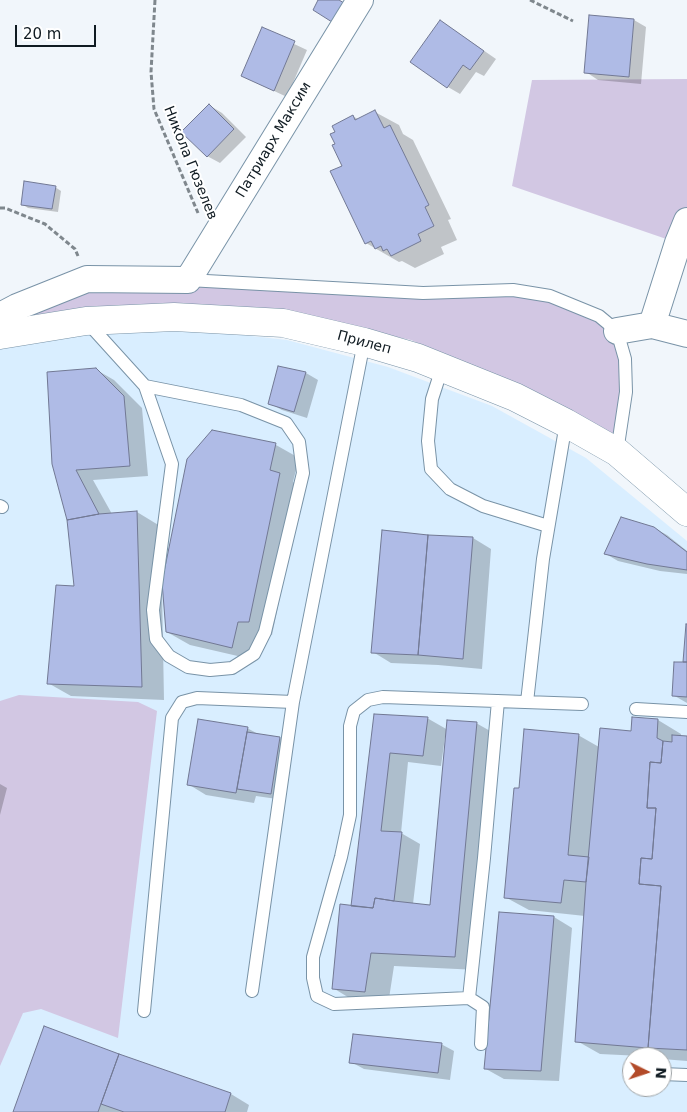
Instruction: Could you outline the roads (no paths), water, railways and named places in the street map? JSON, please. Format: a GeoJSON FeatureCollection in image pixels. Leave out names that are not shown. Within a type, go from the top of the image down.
{"type":"FeatureCollection","features":[{"type":"Feature","properties":{"kind":"street","name":"Патриарх Максим"},"geometry":{"type":"LineString","coordinates":[[188,280],[360,0]]}},
{"type":"Feature","properties":{"kind":"street"},"geometry":{"type":"LineString","coordinates":[[652,325],[678,243],[687,222]]}},
{"type":"Feature","properties":{"kind":"street"},"geometry":{"type":"LineString","coordinates":[[0,316],[17,307],[87,279],[188,280]]}},
{"type":"Feature","properties":{"kind":"street","name":"Прилеп"},"geometry":{"type":"LineString","coordinates":[[0,335],[86,321],[174,317],[283,323],[364,342],[418,358],[515,397],[566,423],[617,452],[687,512]]}},
{"type":"Feature","properties":{"kind":"street"},"geometry":{"type":"LineString","coordinates":[[617,331],[652,325],[687,334]]}},
{"type":"Feature","properties":{"kind":"lane"},"geometry":{"type":"LineString","coordinates":[[188,280],[423,293],[513,290],[550,296],[599,316],[617,331],[625,358],[626,392],[617,452]]}},
{"type":"Feature","properties":{"kind":"lane"},"geometry":{"type":"LineString","coordinates":[[86,321],[145,386],[172,464],[153,610],[156,639],[168,656],[188,667],[210,670],[232,668],[254,654],[265,632],[303,473],[299,442],[286,423],[241,405],[145,386]]}},
{"type":"Feature","properties":{"kind":"lane"},"geometry":{"type":"LineString","coordinates":[[252,991],[294,702],[364,342]]}},
{"type":"Feature","properties":{"kind":"lane"},"geometry":{"type":"LineString","coordinates":[[442,368],[432,399],[428,441],[431,469],[450,489],[483,506],[548,526]]}},
{"type":"Feature","properties":{"kind":"lane"},"geometry":{"type":"LineString","coordinates":[[527,702],[543,559],[566,423]]}},
{"type":"Feature","properties":{"kind":"lane"},"geometry":{"type":"LineString","coordinates":[[481,1044],[483,1007],[469,998],[334,1004],[317,996],[313,978],[313,958],[339,865],[350,815],[350,726],[354,711],[368,700],[383,697],[582,704]]}},
{"type":"Feature","properties":{"kind":"lane"},"geometry":{"type":"LineString","coordinates":[[144,1011],[172,718],[182,702],[197,698],[294,702]]}},
{"type":"Feature","properties":{"kind":"lane"},"geometry":{"type":"LineString","coordinates":[[469,998],[498,701]]}},
{"type":"Feature","properties":{"kind":"lane"},"geometry":{"type":"LineString","coordinates":[[636,709],[687,712]]}},
{"type":"Feature","properties":{"kind":"lane"},"geometry":{"type":"LineString","coordinates":[[672,1074],[687,1075]]}}]}
